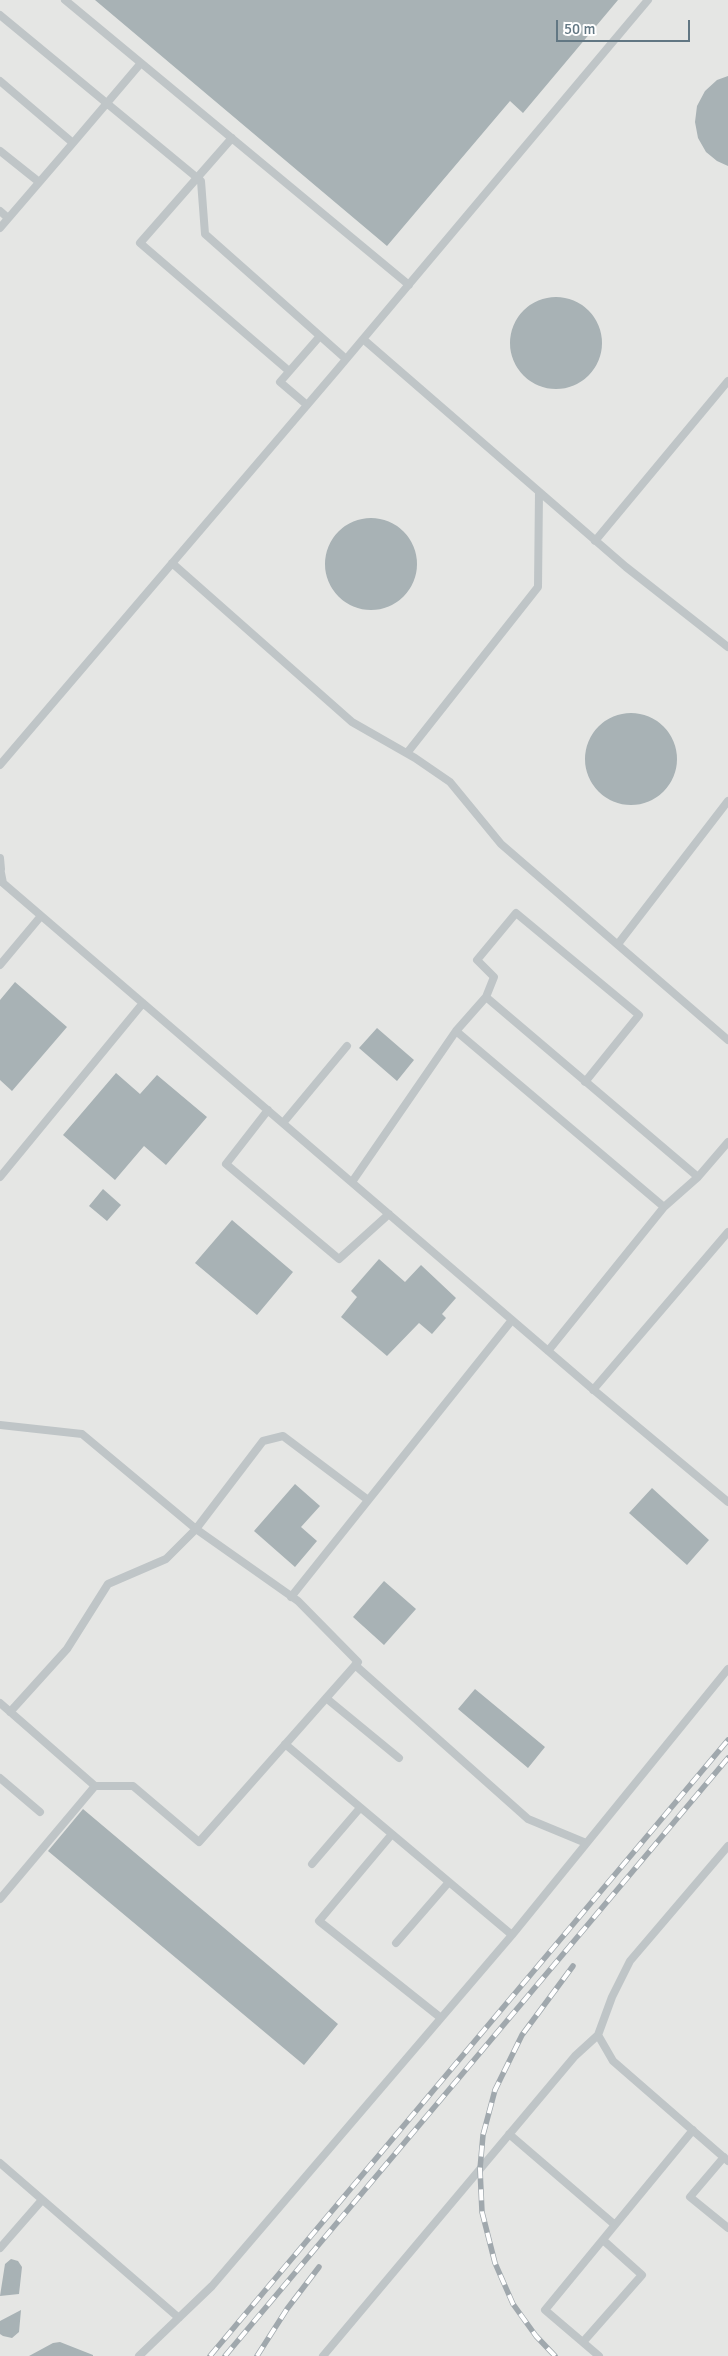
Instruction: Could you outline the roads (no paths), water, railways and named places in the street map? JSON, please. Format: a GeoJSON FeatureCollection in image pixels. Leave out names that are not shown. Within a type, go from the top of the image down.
{"type":"FeatureCollection","features":[{"type":"Feature","properties":{"kind":"lane"},"geometry":{"type":"LineString","coordinates":[[65,0],[409,284]]}},
{"type":"Feature","properties":{"kind":"lane"},"geometry":{"type":"LineString","coordinates":[[0,765],[363,339],[648,0]]}},
{"type":"Feature","properties":{"kind":"lane"},"geometry":{"type":"LineString","coordinates":[[0,15],[201,181],[205,234],[346,359]]}},
{"type":"Feature","properties":{"kind":"lane"},"geometry":{"type":"LineString","coordinates":[[0,228],[141,63]]}},
{"type":"Feature","properties":{"kind":"lane"},"geometry":{"type":"LineString","coordinates":[[0,81],[73,143]]}},
{"type":"Feature","properties":{"kind":"lane"},"geometry":{"type":"LineString","coordinates":[[232,138],[140,243],[289,372]]}},
{"type":"Feature","properties":{"kind":"lane"},"geometry":{"type":"LineString","coordinates":[[0,151],[39,182]]}},
{"type":"Feature","properties":{"kind":"lane"},"geometry":{"type":"LineString","coordinates":[[0,211],[8,218]]}},
{"type":"Feature","properties":{"kind":"lane"},"geometry":{"type":"LineString","coordinates":[[307,405],[280,382],[320,336]]}},
{"type":"Feature","properties":{"kind":"lane"},"geometry":{"type":"LineString","coordinates":[[363,339],[595,540],[728,647]]}},
{"type":"Feature","properties":{"kind":"lane"},"geometry":{"type":"LineString","coordinates":[[595,540],[728,381]]}},
{"type":"Feature","properties":{"kind":"lane"},"geometry":{"type":"LineString","coordinates":[[407,754],[538,587],[539,492]]}},
{"type":"Feature","properties":{"kind":"lane"},"geometry":{"type":"LineString","coordinates":[[172,563],[352,722],[450,782],[501,844],[728,1040]]}},
{"type":"Feature","properties":{"kind":"lane"},"geometry":{"type":"LineString","coordinates":[[618,944],[728,801]]}},
{"type":"Feature","properties":{"kind":"lane"},"geometry":{"type":"LineString","coordinates":[[0,858],[2,883],[593,1390],[728,1502]]}},
{"type":"Feature","properties":{"kind":"lane"},"geometry":{"type":"LineString","coordinates":[[352,1182],[456,1031],[486,997],[494,976],[477,960],[516,914],[639,1014],[586,1082]]}},
{"type":"Feature","properties":{"kind":"lane"},"geometry":{"type":"LineString","coordinates":[[0,965],[41,916]]}},
{"type":"Feature","properties":{"kind":"lane"},"geometry":{"type":"LineString","coordinates":[[486,997],[698,1177]]}},
{"type":"Feature","properties":{"kind":"lane"},"geometry":{"type":"LineString","coordinates":[[0,1178],[143,1003]]}},
{"type":"Feature","properties":{"kind":"lane"},"geometry":{"type":"LineString","coordinates":[[456,1031],[664,1207]]}},
{"type":"Feature","properties":{"kind":"lane"},"geometry":{"type":"LineString","coordinates":[[283,1123],[347,1046]]}},
{"type":"Feature","properties":{"kind":"lane"},"geometry":{"type":"LineString","coordinates":[[268,1110],[226,1164],[339,1259],[388,1214]]}},
{"type":"Feature","properties":{"kind":"lane"},"geometry":{"type":"LineString","coordinates":[[548,1351],[664,1207],[698,1177],[728,1142]]}},
{"type":"Feature","properties":{"kind":"lane"},"geometry":{"type":"LineString","coordinates":[[593,1390],[728,1232]]}},
{"type":"Feature","properties":{"kind":"lane"},"geometry":{"type":"LineString","coordinates":[[291,1597],[512,1320]]}},
{"type":"Feature","properties":{"kind":"lane"},"geometry":{"type":"LineString","coordinates":[[0,1425],[82,1434],[196,1529],[291,1597],[358,1662],[199,1842],[133,1786],[95,1786],[0,1704]]}},
{"type":"Feature","properties":{"kind":"lane"},"geometry":{"type":"LineString","coordinates":[[10,1712],[67,1649],[108,1584],[166,1559],[196,1529],[263,1441],[283,1436],[368,1500]]}},
{"type":"Feature","properties":{"kind":"lane"},"geometry":{"type":"LineString","coordinates":[[355,1665],[528,1819],[586,1843]]}},
{"type":"Feature","properties":{"kind":"lane"},"geometry":{"type":"LineString","coordinates":[[139,2356],[212,2286],[512,1935],[728,1669]]}},
{"type":"Feature","properties":{"kind":"lane"},"geometry":{"type":"LineString","coordinates":[[326,1698],[398,1758]]}},
{"type":"Feature","properties":{"kind":"lane"},"geometry":{"type":"LineString","coordinates":[[285,1744],[512,1935]]}},
{"type":"Feature","properties":{"kind":"lane"},"geometry":{"type":"LineString","coordinates":[[0,1778],[40,1812]]}},
{"type":"Feature","properties":{"kind":"lane"},"geometry":{"type":"LineString","coordinates":[[0,1899],[95,1786]]}},
{"type":"Feature","properties":{"kind":"lane"},"geometry":{"type":"LineString","coordinates":[[312,1864],[360,1808]]}},
{"type":"Feature","properties":{"kind":"lane"},"geometry":{"type":"LineString","coordinates":[[392,1834],[319,1921],[441,2018]]}},
{"type":"Feature","properties":{"kind":"lane"},"geometry":{"type":"LineString","coordinates":[[323,2356],[575,2056],[598,2035],[612,1997],[630,1961],[728,1846]]}},
{"type":"Feature","properties":{"kind":"lane"},"geometry":{"type":"LineString","coordinates":[[396,1943],[449,1882]]}},
{"type":"Feature","properties":{"kind":"lane"},"geometry":{"type":"LineString","coordinates":[[598,2035],[613,2061],[726,2159],[690,2197],[728,2228]]}},
{"type":"Feature","properties":{"kind":"lane"},"geometry":{"type":"LineString","coordinates":[[599,2356],[545,2310],[693,2130]]}},
{"type":"Feature","properties":{"kind":"lane"},"geometry":{"type":"LineString","coordinates":[[509,2134],[616,2225]]}},
{"type":"Feature","properties":{"kind":"lane"},"geometry":{"type":"LineString","coordinates":[[0,2164],[179,2318]]}},
{"type":"Feature","properties":{"kind":"lane"},"geometry":{"type":"LineString","coordinates":[[0,2248],[42,2200]]}},
{"type":"Feature","properties":{"kind":"lane"},"geometry":{"type":"LineString","coordinates":[[583,2342],[642,2274],[603,2240]]}},
{"type":"Feature","properties":{"kind":"railway"},"geometry":{"type":"LineString","coordinates":[[210,2356],[728,1740]]}},
{"type":"Feature","properties":{"kind":"railway"},"geometry":{"type":"LineString","coordinates":[[225,2356],[728,1758]]}},
{"type":"Feature","properties":{"kind":"railway"},"geometry":{"type":"LineString","coordinates":[[555,2356],[536,2336],[513,2304],[495,2263],[482,2212],[480,2169],[483,2135],[495,2090],[522,2035],[573,1966]]}},
{"type":"Feature","properties":{"kind":"railway"},"geometry":{"type":"LineString","coordinates":[[257,2356],[287,2309],[319,2267]]}}]}
